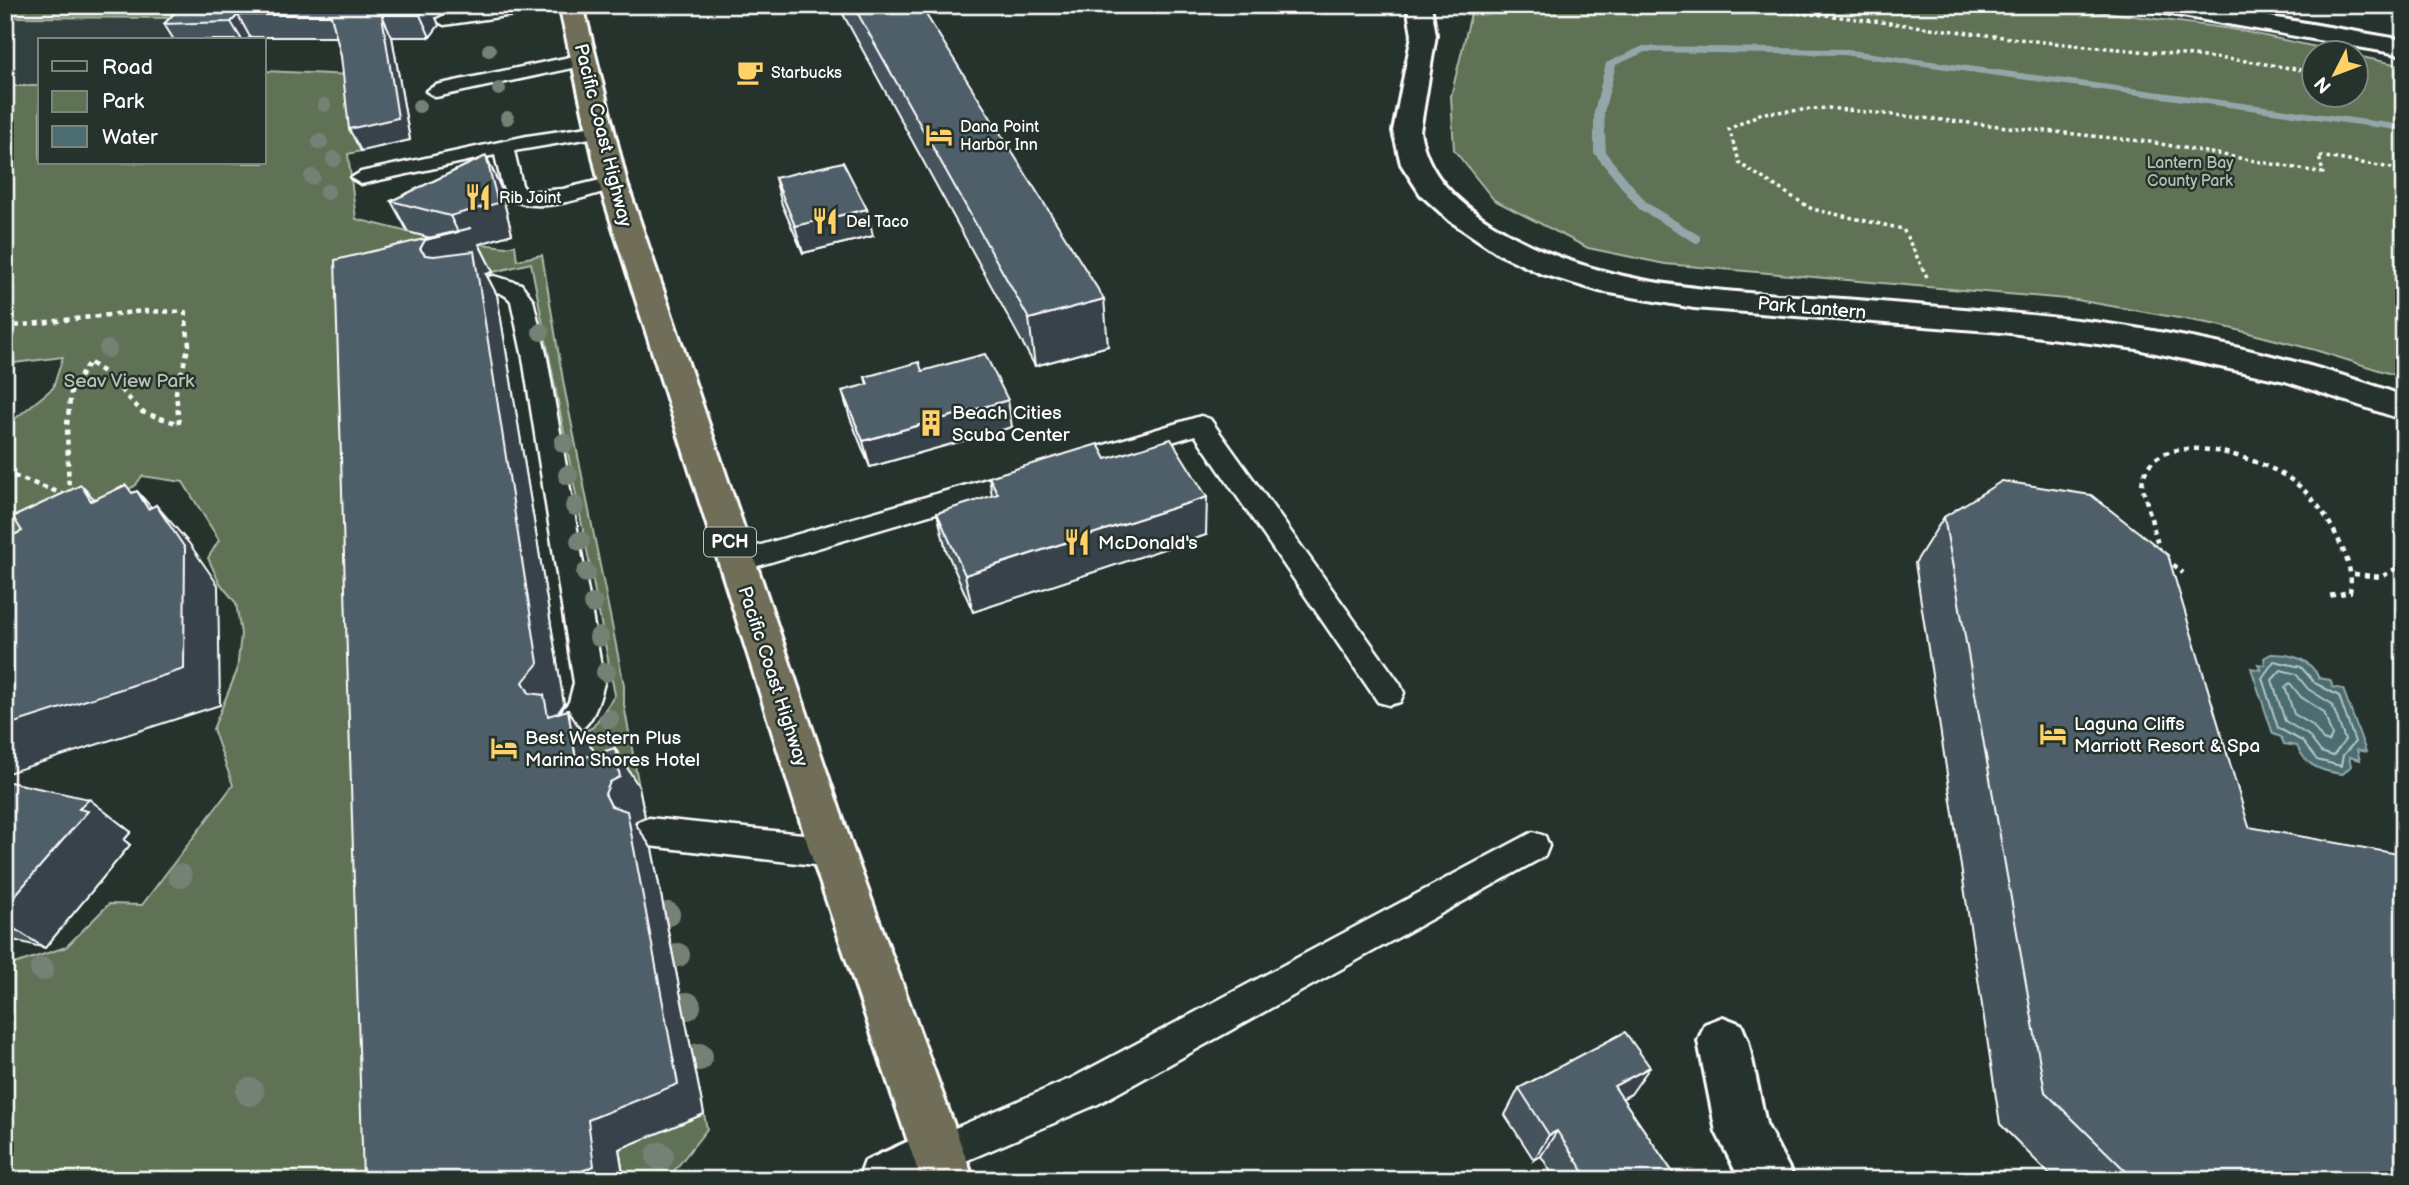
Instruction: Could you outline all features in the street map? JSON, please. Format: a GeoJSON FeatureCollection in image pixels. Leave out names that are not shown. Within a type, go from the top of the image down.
{"type":"FeatureCollection","features":[{"type":"Feature","properties":{"kind":"highway","name":"Pacific Coast Highway"},"geometry":{"type":"LineString","coordinates":[[571,5],[613,183],[832,852],[944,1166]]}},
{"type":"Feature","properties":{"kind":"street","name":"Park Lantern"},"geometry":{"type":"LineString","coordinates":[[1419,5],[1424,33],[1404,126],[1410,152],[1438,196],[1499,242],[1553,267],[1645,292],[2099,333],[2200,351],[2323,383],[2404,410]]}},
{"type":"Feature","properties":{"kind":"street"},"geometry":{"type":"LineString","coordinates":[[2160,5],[2404,48]]}},
{"type":"Feature","properties":{"kind":"street"},"geometry":{"type":"LineString","coordinates":[[1723,1041],[1742,1132],[1769,1180]]}},
{"type":"Feature","properties":{"kind":"street"},"geometry":{"type":"LineString","coordinates":[[884,1180],[944,1166]]}},
{"type":"Feature","properties":{"kind":"lane"},"geometry":{"type":"LineString","coordinates":[[444,20],[548,5]]}},
{"type":"Feature","properties":{"kind":"lane"},"geometry":{"type":"LineString","coordinates":[[436,91],[584,60]]}},
{"type":"Feature","properties":{"kind":"lane"},"geometry":{"type":"LineString","coordinates":[[361,178],[503,148],[601,131]]}},
{"type":"Feature","properties":{"kind":"lane"},"geometry":{"type":"LineString","coordinates":[[503,148],[516,194],[522,199],[538,199],[613,183]]}},
{"type":"Feature","properties":{"kind":"lane"},"geometry":{"type":"LineString","coordinates":[[457,291],[494,283],[513,289],[522,300],[535,358],[589,683],[583,708],[568,722]]}},
{"type":"Feature","properties":{"kind":"lane"},"geometry":{"type":"LineString","coordinates":[[737,562],[1201,425],[1389,693]]}},
{"type":"Feature","properties":{"kind":"lane"},"geometry":{"type":"LineString","coordinates":[[649,832],[832,852]]}},
{"type":"Feature","properties":{"kind":"lane"},"geometry":{"type":"LineString","coordinates":[[944,1166],[1533,846]]}},
{"type":"Feature","properties":{"kind":"path"},"geometry":{"type":"LineString","coordinates":[[1686,6],[1825,15],[2043,42],[2247,61],[2300,70]]}},
{"type":"Feature","properties":{"kind":"path"},"geometry":{"type":"LineString","coordinates":[[1947,318],[1903,229],[1812,209],[1740,164],[1729,130],[1762,113],[1828,108],[2136,140],[2323,173],[2319,156],[2404,170]]}},
{"type":"Feature","properties":{"kind":"path"},"geometry":{"type":"LineString","coordinates":[[5,327],[142,311],[186,312],[188,345],[176,392],[179,424],[142,412],[105,373],[89,362],[71,392],[67,425],[69,496],[5,473]]}},
{"type":"Feature","properties":{"kind":"path"},"geometry":{"type":"LineString","coordinates":[[2183,573],[2160,553],[2142,482],[2150,464],[2168,453],[2191,448],[2224,451],[2263,464],[2301,486],[2325,512],[2354,574],[2350,592],[2329,596]]}},
{"type":"Feature","properties":{"kind":"path"},"geometry":{"type":"LineString","coordinates":[[2354,574],[2381,577],[2404,564]]}},
{"type":"Feature","properties":{"kind":"shaded area"},"geometry":{"type":"Polygon","coordinates":[[[5,17],[195,18],[174,38],[38,38],[38,86],[5,86],[5,17]]]}},
{"type":"Feature","properties":{"kind":"green space"},"geometry":{"type":"Polygon","coordinates":[[[7,5],[209,5],[195,18],[5,17],[7,5]]]}},
{"type":"Feature","properties":{"kind":"green space","name":"Lantern Bay County Park"},"geometry":{"type":"Polygon","coordinates":[[[1473,5],[2050,5],[2232,29],[2300,43],[2300,108],[2370,108],[2370,59],[2404,66],[2404,378],[2315,350],[2218,325],[2077,300],[1665,264],[1588,248],[1494,200],[1454,150],[1451,96],[1473,5]]]}},
{"type":"Feature","properties":{"kind":"green space","name":"Seav View Park"},"geometry":{"type":"Polygon","coordinates":[[[266,71],[352,75],[361,151],[348,154],[356,219],[436,239],[506,247],[515,245],[517,260],[542,255],[564,386],[624,685],[624,705],[639,787],[571,739],[593,727],[615,695],[531,263],[456,281],[405,1180],[5,1180],[5,967],[66,947],[109,904],[142,905],[233,785],[213,729],[237,671],[241,634],[236,603],[219,582],[208,558],[219,540],[183,482],[142,476],[135,486],[5,550],[5,427],[53,388],[63,357],[5,364],[5,86],[38,86],[38,164],[266,164],[266,71]]]}},
{"type":"Feature","properties":{"kind":"green space"},"geometry":{"type":"Polygon","coordinates":[[[704,1114],[707,1129],[667,1180],[624,1180],[619,1149],[704,1114]]]}},
{"type":"Feature","properties":{"kind":"water"},"geometry":{"type":"Polygon","coordinates":[[[2271,654],[2299,659],[2311,666],[2319,678],[2330,680],[2333,687],[2343,689],[2366,752],[2357,750],[2360,760],[2349,757],[2351,766],[2343,774],[2316,767],[2305,759],[2297,746],[2284,744],[2281,737],[2273,734],[2251,668],[2261,670],[2258,664],[2265,665],[2264,658],[2271,654]]]}},
{"type":"Feature","properties":{"kind":"building"},"geometry":{"type":"Polygon","coordinates":[[[182,5],[429,5],[420,15],[382,15],[398,118],[349,129],[341,56],[331,15],[238,15],[231,22],[164,24],[182,5]]]}},
{"type":"Feature","properties":{"kind":"building"},"geometry":{"type":"Polygon","coordinates":[[[853,5],[920,5],[1104,299],[1029,319],[853,5]]]}},
{"type":"Feature","properties":{"kind":"building"},"geometry":{"type":"Polygon","coordinates":[[[486,156],[498,203],[450,216],[391,201],[486,156]]]}},
{"type":"Feature","properties":{"kind":"building"},"geometry":{"type":"Polygon","coordinates":[[[843,162],[867,209],[795,226],[775,178],[843,162]]]}},
{"type":"Feature","properties":{"kind":"building"},"geometry":{"type":"Polygon","coordinates":[[[471,228],[425,240],[420,249],[425,255],[434,256],[474,251],[538,663],[523,682],[529,693],[544,695],[548,716],[568,710],[576,760],[615,748],[620,777],[610,782],[605,794],[611,806],[627,811],[678,1084],[588,1120],[594,1166],[560,1180],[363,1180],[335,260],[471,228]]]}},
{"type":"Feature","properties":{"kind":"building"},"geometry":{"type":"Polygon","coordinates":[[[985,354],[1008,400],[863,441],[842,391],[868,384],[865,377],[919,362],[922,371],[985,354]]]}},
{"type":"Feature","properties":{"kind":"building"},"geometry":{"type":"Polygon","coordinates":[[[1171,439],[1207,497],[965,575],[937,513],[998,494],[989,477],[1098,444],[1106,459],[1171,439]]]}},
{"type":"Feature","properties":{"kind":"building","name":"Laguna Cliffs Marriott Resort & Spa"},"geometry":{"type":"Polygon","coordinates":[[[2002,481],[2091,495],[2168,555],[2249,827],[2404,855],[2404,1180],[2135,1180],[2045,1092],[1944,517],[2002,481]]]}},
{"type":"Feature","properties":{"kind":"building"},"geometry":{"type":"Polygon","coordinates":[[[81,485],[91,501],[126,485],[132,493],[137,491],[148,509],[156,505],[185,548],[184,669],[5,726],[5,539],[22,531],[13,517],[81,485]]]}},
{"type":"Feature","properties":{"kind":"building"},"geometry":{"type":"Polygon","coordinates":[[[5,781],[89,799],[79,809],[88,811],[5,907],[5,781]]]}},
{"type":"Feature","properties":{"kind":"building"},"geometry":{"type":"Polygon","coordinates":[[[1625,1032],[1650,1067],[1614,1086],[1678,1180],[1589,1180],[1557,1131],[1549,1135],[1519,1088],[1625,1032]]]}},
{"type":"Feature","properties":{"kind":"waterway"},"geometry":{"type":"LineString","coordinates":[[1696,239],[1643,206],[1600,153],[1599,112],[1611,63],[1643,49],[1843,52],[2404,128]]}},
{"type":"Feature","properties":{"kind":"place","name":"Starbucks"},"geometry":{"type":"Point","coordinates":[750,72]}},
{"type":"Feature","properties":{"kind":"place","name":"Dana Point Harbor Inn"},"geometry":{"type":"Point","coordinates":[939,135]}},
{"type":"Feature","properties":{"kind":"place","name":"Rib Joint"},"geometry":{"type":"Point","coordinates":[478,197]}},
{"type":"Feature","properties":{"kind":"place","name":"Del Taco"},"geometry":{"type":"Point","coordinates":[825,221]}},
{"type":"Feature","properties":{"kind":"place","name":"Beach Cities Scuba Center"},"geometry":{"type":"Point","coordinates":[931,423]}},
{"type":"Feature","properties":{"kind":"place","name":"McDonald's"},"geometry":{"type":"Point","coordinates":[1077,542]}},
{"type":"Feature","properties":{"kind":"place","name":"Laguna Cliffs Marriott Resort & Spa"},"geometry":{"type":"Point","coordinates":[2053,734]}},
{"type":"Feature","properties":{"kind":"place","name":"Best Western Plus Marina Shores Hotel"},"geometry":{"type":"Point","coordinates":[504,748]}}]}
